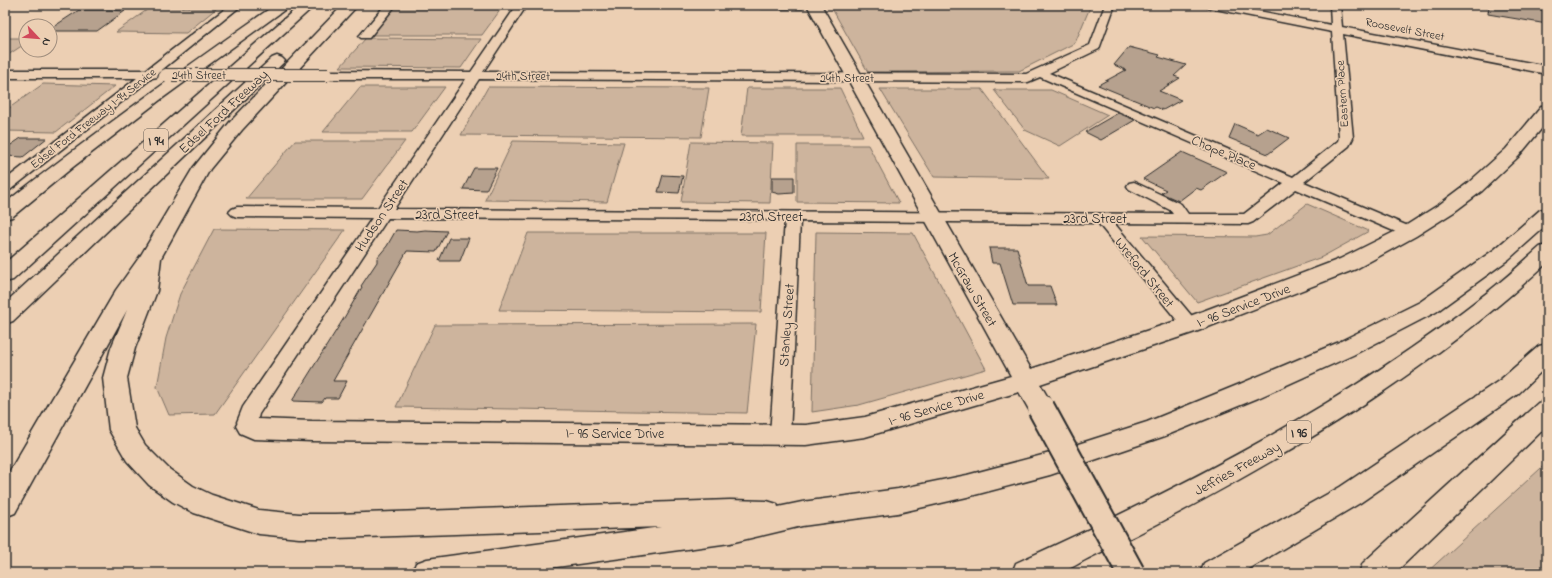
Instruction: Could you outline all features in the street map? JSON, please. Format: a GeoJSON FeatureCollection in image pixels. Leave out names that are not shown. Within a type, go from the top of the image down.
{"type":"FeatureCollection","features":[{"type":"Feature","properties":{"kind":"main road"},"geometry":{"type":"LineString","coordinates":[[5,213],[154,96],[284,5]]}},
{"type":"Feature","properties":{"kind":"main road","name":"Edsel Ford Freeway"},"geometry":{"type":"LineString","coordinates":[[5,275],[308,5]]}},
{"type":"Feature","properties":{"kind":"main road","name":"Edsel Ford Freeway"},"geometry":{"type":"LineString","coordinates":[[5,316],[337,5]]}},
{"type":"Feature","properties":{"kind":"main road"},"geometry":{"type":"LineString","coordinates":[[5,506],[127,290],[150,258],[202,168],[236,126],[351,5]]}},
{"type":"Feature","properties":{"kind":"main road","name":"McGraw Street"},"geometry":{"type":"LineString","coordinates":[[814,5],[1026,380],[1131,573]]}},
{"type":"Feature","properties":{"kind":"main road","name":"I- 96 Service Drive"},"geometry":{"type":"LineString","coordinates":[[250,426],[254,429],[312,431],[780,435],[806,435],[865,427],[1026,380],[1190,325],[1348,264],[1409,232],[1447,208],[1492,172],[1512,153],[1547,111]]}},
{"type":"Feature","properties":{"kind":"main road"},"geometry":{"type":"LineString","coordinates":[[5,218],[25,198]]}},
{"type":"Feature","properties":{"kind":"main road"},"geometry":{"type":"LineString","coordinates":[[427,573],[730,530],[802,514],[898,501],[967,486],[1050,464],[1156,429],[1249,391],[1345,349],[1428,307],[1502,254],[1547,214]]}},
{"type":"Feature","properties":{"kind":"main road","name":"Jeffries Freeway"},"geometry":{"type":"LineString","coordinates":[[1027,573],[1201,489],[1320,420],[1427,348],[1496,296],[1547,252]]}},
{"type":"Feature","properties":{"kind":"main road"},"geometry":{"type":"LineString","coordinates":[[150,258],[146,291],[123,348],[115,378],[122,430],[136,453],[159,477],[183,494],[204,505],[259,522],[299,526],[336,526],[730,512],[802,514]]}},
{"type":"Feature","properties":{"kind":"main road"},"geometry":{"type":"LineString","coordinates":[[1215,573],[1350,495],[1509,386],[1547,352]]}},
{"type":"Feature","properties":{"kind":"main road"},"geometry":{"type":"LineString","coordinates":[[1374,573],[1547,410]]}},
{"type":"Feature","properties":{"kind":"street","name":"Edsel Ford Freeway I-94 Service"},"geometry":{"type":"LineString","coordinates":[[5,187],[237,5]]}},
{"type":"Feature","properties":{"kind":"street"},"geometry":{"type":"LineString","coordinates":[[365,36],[391,5]]}},
{"type":"Feature","properties":{"kind":"street","name":"Hudson Street"},"geometry":{"type":"LineString","coordinates":[[250,426],[247,422],[250,412],[522,5]]}},
{"type":"Feature","properties":{"kind":"street"},"geometry":{"type":"LineString","coordinates":[[762,5],[802,5]]}},
{"type":"Feature","properties":{"kind":"street","name":"24th Street"},"geometry":{"type":"LineString","coordinates":[[5,74],[1028,78],[1040,74],[1095,47],[1110,5]]}},
{"type":"Feature","properties":{"kind":"street","name":"Roosevelt Street"},"geometry":{"type":"LineString","coordinates":[[1210,5],[1547,70]]}},
{"type":"Feature","properties":{"kind":"street","name":"Eastern Place"},"geometry":{"type":"LineString","coordinates":[[1294,183],[1344,143],[1346,138],[1335,5]]}},
{"type":"Feature","properties":{"kind":"street","name":"Chope Place"},"geometry":{"type":"LineString","coordinates":[[1040,74],[1409,232]]}},
{"type":"Feature","properties":{"kind":"street","name":"23rd Street"},"geometry":{"type":"LineString","coordinates":[[237,212],[1248,219],[1294,183]]}},
{"type":"Feature","properties":{"kind":"street"},"geometry":{"type":"LineString","coordinates":[[1134,186],[1176,206],[1183,218]]}},
{"type":"Feature","properties":{"kind":"street","name":"Stanley Street"},"geometry":{"type":"LineString","coordinates":[[780,435],[793,216]]}},
{"type":"Feature","properties":{"kind":"street","name":"Wreford Street"},"geometry":{"type":"LineString","coordinates":[[1102,218],[1190,325]]}},
{"type":"Feature","properties":{"kind":"shaded area"},"geometry":{"type":"Polygon","coordinates":[[[830,5],[1091,5],[1075,43],[1019,71],[868,72],[830,5]]]}},
{"type":"Feature","properties":{"kind":"shaded area"},"geometry":{"type":"Polygon","coordinates":[[[151,7],[217,8],[186,33],[116,32],[151,7]]]}},
{"type":"Feature","properties":{"kind":"shaded area"},"geometry":{"type":"Polygon","coordinates":[[[393,9],[501,9],[482,35],[370,35],[393,9]]]}},
{"type":"Feature","properties":{"kind":"shaded area"},"geometry":{"type":"Polygon","coordinates":[[[5,38],[18,38],[18,48],[5,57],[5,38]]]}},
{"type":"Feature","properties":{"kind":"shaded area"},"geometry":{"type":"Polygon","coordinates":[[[366,38],[481,39],[461,68],[340,67],[366,38]]]}},
{"type":"Feature","properties":{"kind":"shaded area"},"geometry":{"type":"Polygon","coordinates":[[[43,84],[115,86],[56,132],[5,131],[5,111],[43,84]]]}},
{"type":"Feature","properties":{"kind":"shaded area"},"geometry":{"type":"Polygon","coordinates":[[[360,87],[445,87],[412,132],[323,132],[360,87]]]}},
{"type":"Feature","properties":{"kind":"shaded area"},"geometry":{"type":"Polygon","coordinates":[[[488,87],[709,88],[701,137],[461,135],[488,87]]]}},
{"type":"Feature","properties":{"kind":"shaded area"},"geometry":{"type":"Polygon","coordinates":[[[747,88],[840,88],[863,136],[741,136],[747,88]]]}},
{"type":"Feature","properties":{"kind":"shaded area"},"geometry":{"type":"Polygon","coordinates":[[[880,89],[982,89],[1049,179],[934,177],[880,89]]]}},
{"type":"Feature","properties":{"kind":"shaded area"},"geometry":{"type":"Polygon","coordinates":[[[994,90],[1051,90],[1108,115],[1060,146],[1025,130],[994,90]]]}},
{"type":"Feature","properties":{"kind":"shaded area"},"geometry":{"type":"Polygon","coordinates":[[[295,141],[405,141],[362,199],[246,199],[295,141]]]}},
{"type":"Feature","properties":{"kind":"shaded area"},"geometry":{"type":"Polygon","coordinates":[[[513,141],[624,143],[607,202],[485,200],[513,141]]]}},
{"type":"Feature","properties":{"kind":"shaded area"},"geometry":{"type":"Polygon","coordinates":[[[691,142],[773,143],[770,203],[681,202],[691,142]]]}},
{"type":"Feature","properties":{"kind":"shaded area"},"geometry":{"type":"Polygon","coordinates":[[[797,145],[868,145],[899,203],[797,202],[797,145]]]}},
{"type":"Feature","properties":{"kind":"shaded area"},"geometry":{"type":"Polygon","coordinates":[[[1307,204],[1369,231],[1322,257],[1197,302],[1142,236],[1255,237],[1267,235],[1307,204]]]}},
{"type":"Feature","properties":{"kind":"shaded area"},"geometry":{"type":"Polygon","coordinates":[[[214,229],[345,230],[215,414],[169,415],[157,387],[166,338],[180,294],[214,229]]]}},
{"type":"Feature","properties":{"kind":"shaded area"},"geometry":{"type":"Polygon","coordinates":[[[816,232],[913,233],[986,369],[859,405],[812,412],[816,232]]]}},
{"type":"Feature","properties":{"kind":"shaded area"},"geometry":{"type":"Polygon","coordinates":[[[528,233],[766,233],[761,312],[499,310],[528,233]]]}},
{"type":"Feature","properties":{"kind":"shaded area"},"geometry":{"type":"Polygon","coordinates":[[[756,324],[747,413],[396,407],[435,325],[756,324]]]}},
{"type":"Feature","properties":{"kind":"shaded area"},"geometry":{"type":"Polygon","coordinates":[[[1547,462],[1547,573],[1426,573],[1540,469],[1547,462]]]}},
{"type":"Feature","properties":{"kind":"building"},"geometry":{"type":"Polygon","coordinates":[[[1489,5],[1542,6],[1547,24],[1488,14],[1489,5]]]}},
{"type":"Feature","properties":{"kind":"building"},"geometry":{"type":"Polygon","coordinates":[[[79,10],[125,11],[97,31],[58,31],[58,24],[79,10]]]}},
{"type":"Feature","properties":{"kind":"building"},"geometry":{"type":"Polygon","coordinates":[[[1129,47],[1160,55],[1158,57],[1186,65],[1174,76],[1180,78],[1159,91],[1181,100],[1163,110],[1156,107],[1154,108],[1098,85],[1126,70],[1114,65],[1129,47]]]}},
{"type":"Feature","properties":{"kind":"building"},"geometry":{"type":"Polygon","coordinates":[[[1118,113],[1135,120],[1101,140],[1085,132],[1118,113]]]}},
{"type":"Feature","properties":{"kind":"building"},"geometry":{"type":"Polygon","coordinates":[[[1235,124],[1258,134],[1267,128],[1289,138],[1268,154],[1229,138],[1235,124]]]}},
{"type":"Feature","properties":{"kind":"building"},"geometry":{"type":"Polygon","coordinates":[[[21,138],[47,138],[23,157],[5,156],[5,149],[21,138]]]}},
{"type":"Feature","properties":{"kind":"building"},"geometry":{"type":"Polygon","coordinates":[[[1182,152],[1227,172],[1201,190],[1196,188],[1179,201],[1161,193],[1166,190],[1143,179],[1182,152]]]}},
{"type":"Feature","properties":{"kind":"building"},"geometry":{"type":"Polygon","coordinates":[[[474,168],[497,168],[486,190],[463,189],[474,168]]]}},
{"type":"Feature","properties":{"kind":"building"},"geometry":{"type":"Polygon","coordinates":[[[663,175],[683,176],[679,193],[658,192],[663,175]]]}},
{"type":"Feature","properties":{"kind":"building"},"geometry":{"type":"Polygon","coordinates":[[[772,177],[794,177],[794,193],[779,194],[772,192],[772,177]]]}},
{"type":"Feature","properties":{"kind":"building"},"geometry":{"type":"Polygon","coordinates":[[[396,230],[447,231],[436,252],[407,251],[333,381],[347,381],[338,398],[325,398],[322,402],[292,401],[344,318],[362,287],[361,286],[377,262],[377,258],[387,246],[396,230]]]}},
{"type":"Feature","properties":{"kind":"building"},"geometry":{"type":"Polygon","coordinates":[[[449,238],[469,238],[460,261],[439,261],[449,238]]]}},
{"type":"Feature","properties":{"kind":"building"},"geometry":{"type":"Polygon","coordinates":[[[989,248],[1017,248],[1028,286],[1050,286],[1057,305],[1013,305],[1000,263],[992,263],[989,248]]]}}]}
